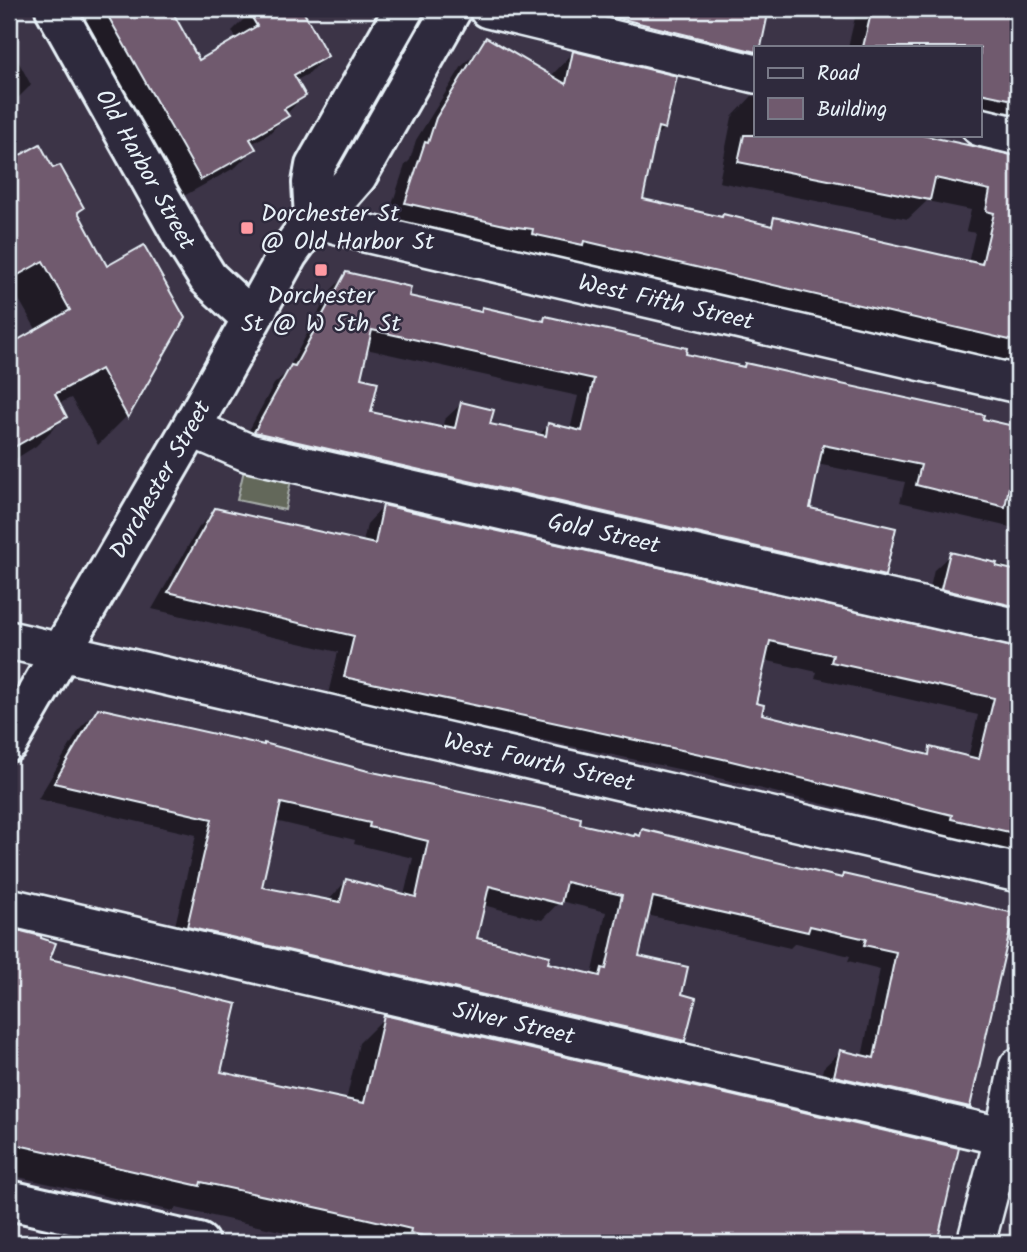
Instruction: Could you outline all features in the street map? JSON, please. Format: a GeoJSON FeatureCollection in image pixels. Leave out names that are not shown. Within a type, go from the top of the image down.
{"type":"FeatureCollection","features":[{"type":"Feature","properties":{"kind":"main road","name":"Old Harbor Street"},"geometry":{"type":"LineString","coordinates":[[55,9],[208,278],[251,318]]}},
{"type":"Feature","properties":{"kind":"main road"},"geometry":{"type":"LineString","coordinates":[[314,218],[312,183],[315,166],[404,9]]}},
{"type":"Feature","properties":{"kind":"main road","name":"Dorchester Street"},"geometry":{"type":"LineString","coordinates":[[9,742],[191,428],[288,254],[314,218],[337,199],[357,176],[452,9]]}},
{"type":"Feature","properties":{"kind":"main road"},"geometry":{"type":"LineString","coordinates":[[9,1200],[199,1243]]}},
{"type":"Feature","properties":{"kind":"street"},"geometry":{"type":"LineString","coordinates":[[488,9],[754,74]]}},
{"type":"Feature","properties":{"kind":"street"},"geometry":{"type":"LineString","coordinates":[[982,127],[1018,136]]}},
{"type":"Feature","properties":{"kind":"street","name":"West Fifth Street"},"geometry":{"type":"LineString","coordinates":[[314,218],[365,233],[1018,384]]}},
{"type":"Feature","properties":{"kind":"street","name":"Gold Street"},"geometry":{"type":"LineString","coordinates":[[191,428],[249,453],[1018,628]]}},
{"type":"Feature","properties":{"kind":"street","name":"West Fourth Street"},"geometry":{"type":"LineString","coordinates":[[9,640],[1018,873]]}},
{"type":"Feature","properties":{"kind":"street","name":"Silver Street"},"geometry":{"type":"LineString","coordinates":[[9,907],[1011,1138]]}},
{"type":"Feature","properties":{"kind":"street"},"geometry":{"type":"LineString","coordinates":[[976,1243],[1011,1138],[1018,1067]]}},
{"type":"Feature","properties":{"kind":"shaded area"},"geometry":{"type":"Polygon","coordinates":[[[244,470],[291,480],[285,510],[237,500],[244,470]]]}},
{"type":"Feature","properties":{"kind":"building"},"geometry":{"type":"Polygon","coordinates":[[[104,9],[171,9],[199,60],[257,26],[247,9],[302,9],[328,56],[294,75],[306,96],[284,109],[289,116],[250,139],[256,149],[201,180],[104,9]]]}},
{"type":"Feature","properties":{"kind":"building"},"geometry":{"type":"Polygon","coordinates":[[[582,9],[769,9],[761,46],[754,46],[754,52],[582,9]]]}},
{"type":"Feature","properties":{"kind":"building"},"geometry":{"type":"Polygon","coordinates":[[[872,9],[1018,9],[1018,101],[982,93],[982,46],[863,46],[872,9]]]}},
{"type":"Feature","properties":{"kind":"building"},"geometry":{"type":"Polygon","coordinates":[[[486,37],[566,84],[573,51],[677,76],[665,129],[658,127],[643,199],[772,226],[774,217],[982,264],[994,213],[986,211],[990,190],[935,178],[930,200],[738,162],[744,135],[927,136],[1018,156],[1018,342],[584,241],[583,245],[532,234],[533,229],[405,203],[425,142],[428,143],[436,118],[486,37]]]}},
{"type":"Feature","properties":{"kind":"building"},"geometry":{"type":"Polygon","coordinates":[[[40,144],[53,168],[60,165],[84,208],[78,212],[107,266],[144,245],[185,318],[128,418],[101,369],[55,394],[67,417],[9,450],[9,345],[70,310],[43,261],[9,280],[9,161],[40,144]]]}},
{"type":"Feature","properties":{"kind":"building"},"geometry":{"type":"Polygon","coordinates":[[[346,272],[411,287],[409,296],[481,312],[482,307],[544,321],[545,316],[687,348],[686,354],[744,367],[745,363],[984,415],[983,419],[1018,427],[1018,489],[1009,487],[1005,507],[916,485],[921,465],[823,445],[810,508],[896,528],[885,576],[254,432],[291,365],[295,366],[346,272]],[[372,330],[361,378],[378,382],[371,412],[455,428],[461,402],[494,410],[490,424],[546,436],[548,423],[582,431],[594,379],[372,330]]]}},
{"type":"Feature","properties":{"kind":"building"},"geometry":{"type":"Polygon","coordinates":[[[383,505],[1018,648],[1018,834],[951,819],[952,815],[723,759],[344,677],[354,636],[168,592],[215,508],[375,544],[383,505]],[[770,641],[756,703],[764,705],[762,714],[929,755],[930,747],[979,759],[994,698],[831,662],[833,655],[770,641]]]}},
{"type":"Feature","properties":{"kind":"building"},"geometry":{"type":"Polygon","coordinates":[[[950,552],[1018,571],[1018,607],[941,589],[950,552]]]}},
{"type":"Feature","properties":{"kind":"building"},"geometry":{"type":"Polygon","coordinates":[[[98,708],[264,743],[368,771],[581,818],[580,824],[634,836],[640,836],[642,829],[842,878],[843,874],[1014,913],[970,1107],[834,1076],[840,1050],[874,1058],[896,952],[864,945],[866,939],[810,926],[808,932],[653,897],[639,956],[688,967],[682,994],[696,998],[685,1041],[187,927],[212,819],[54,783],[98,708]],[[281,803],[262,887],[340,902],[346,879],[416,897],[428,841],[369,827],[370,823],[281,803]],[[566,882],[561,904],[489,886],[477,938],[550,956],[548,963],[600,976],[602,968],[606,969],[622,895],[566,882]]]}},
{"type":"Feature","properties":{"kind":"building"},"geometry":{"type":"Polygon","coordinates":[[[9,928],[41,936],[56,943],[50,959],[237,1004],[221,1072],[364,1103],[384,1015],[959,1148],[937,1243],[456,1243],[410,1233],[411,1229],[338,1212],[201,1182],[200,1186],[9,1143],[9,928]]]}},
{"type":"Feature","properties":{"kind":"place","name":"Dorchester St @ Old Harbor St"},"geometry":{"type":"Point","coordinates":[247,228]}},
{"type":"Feature","properties":{"kind":"place","name":"Dorchester St @ W 5th St"},"geometry":{"type":"Point","coordinates":[321,270]}}]}
